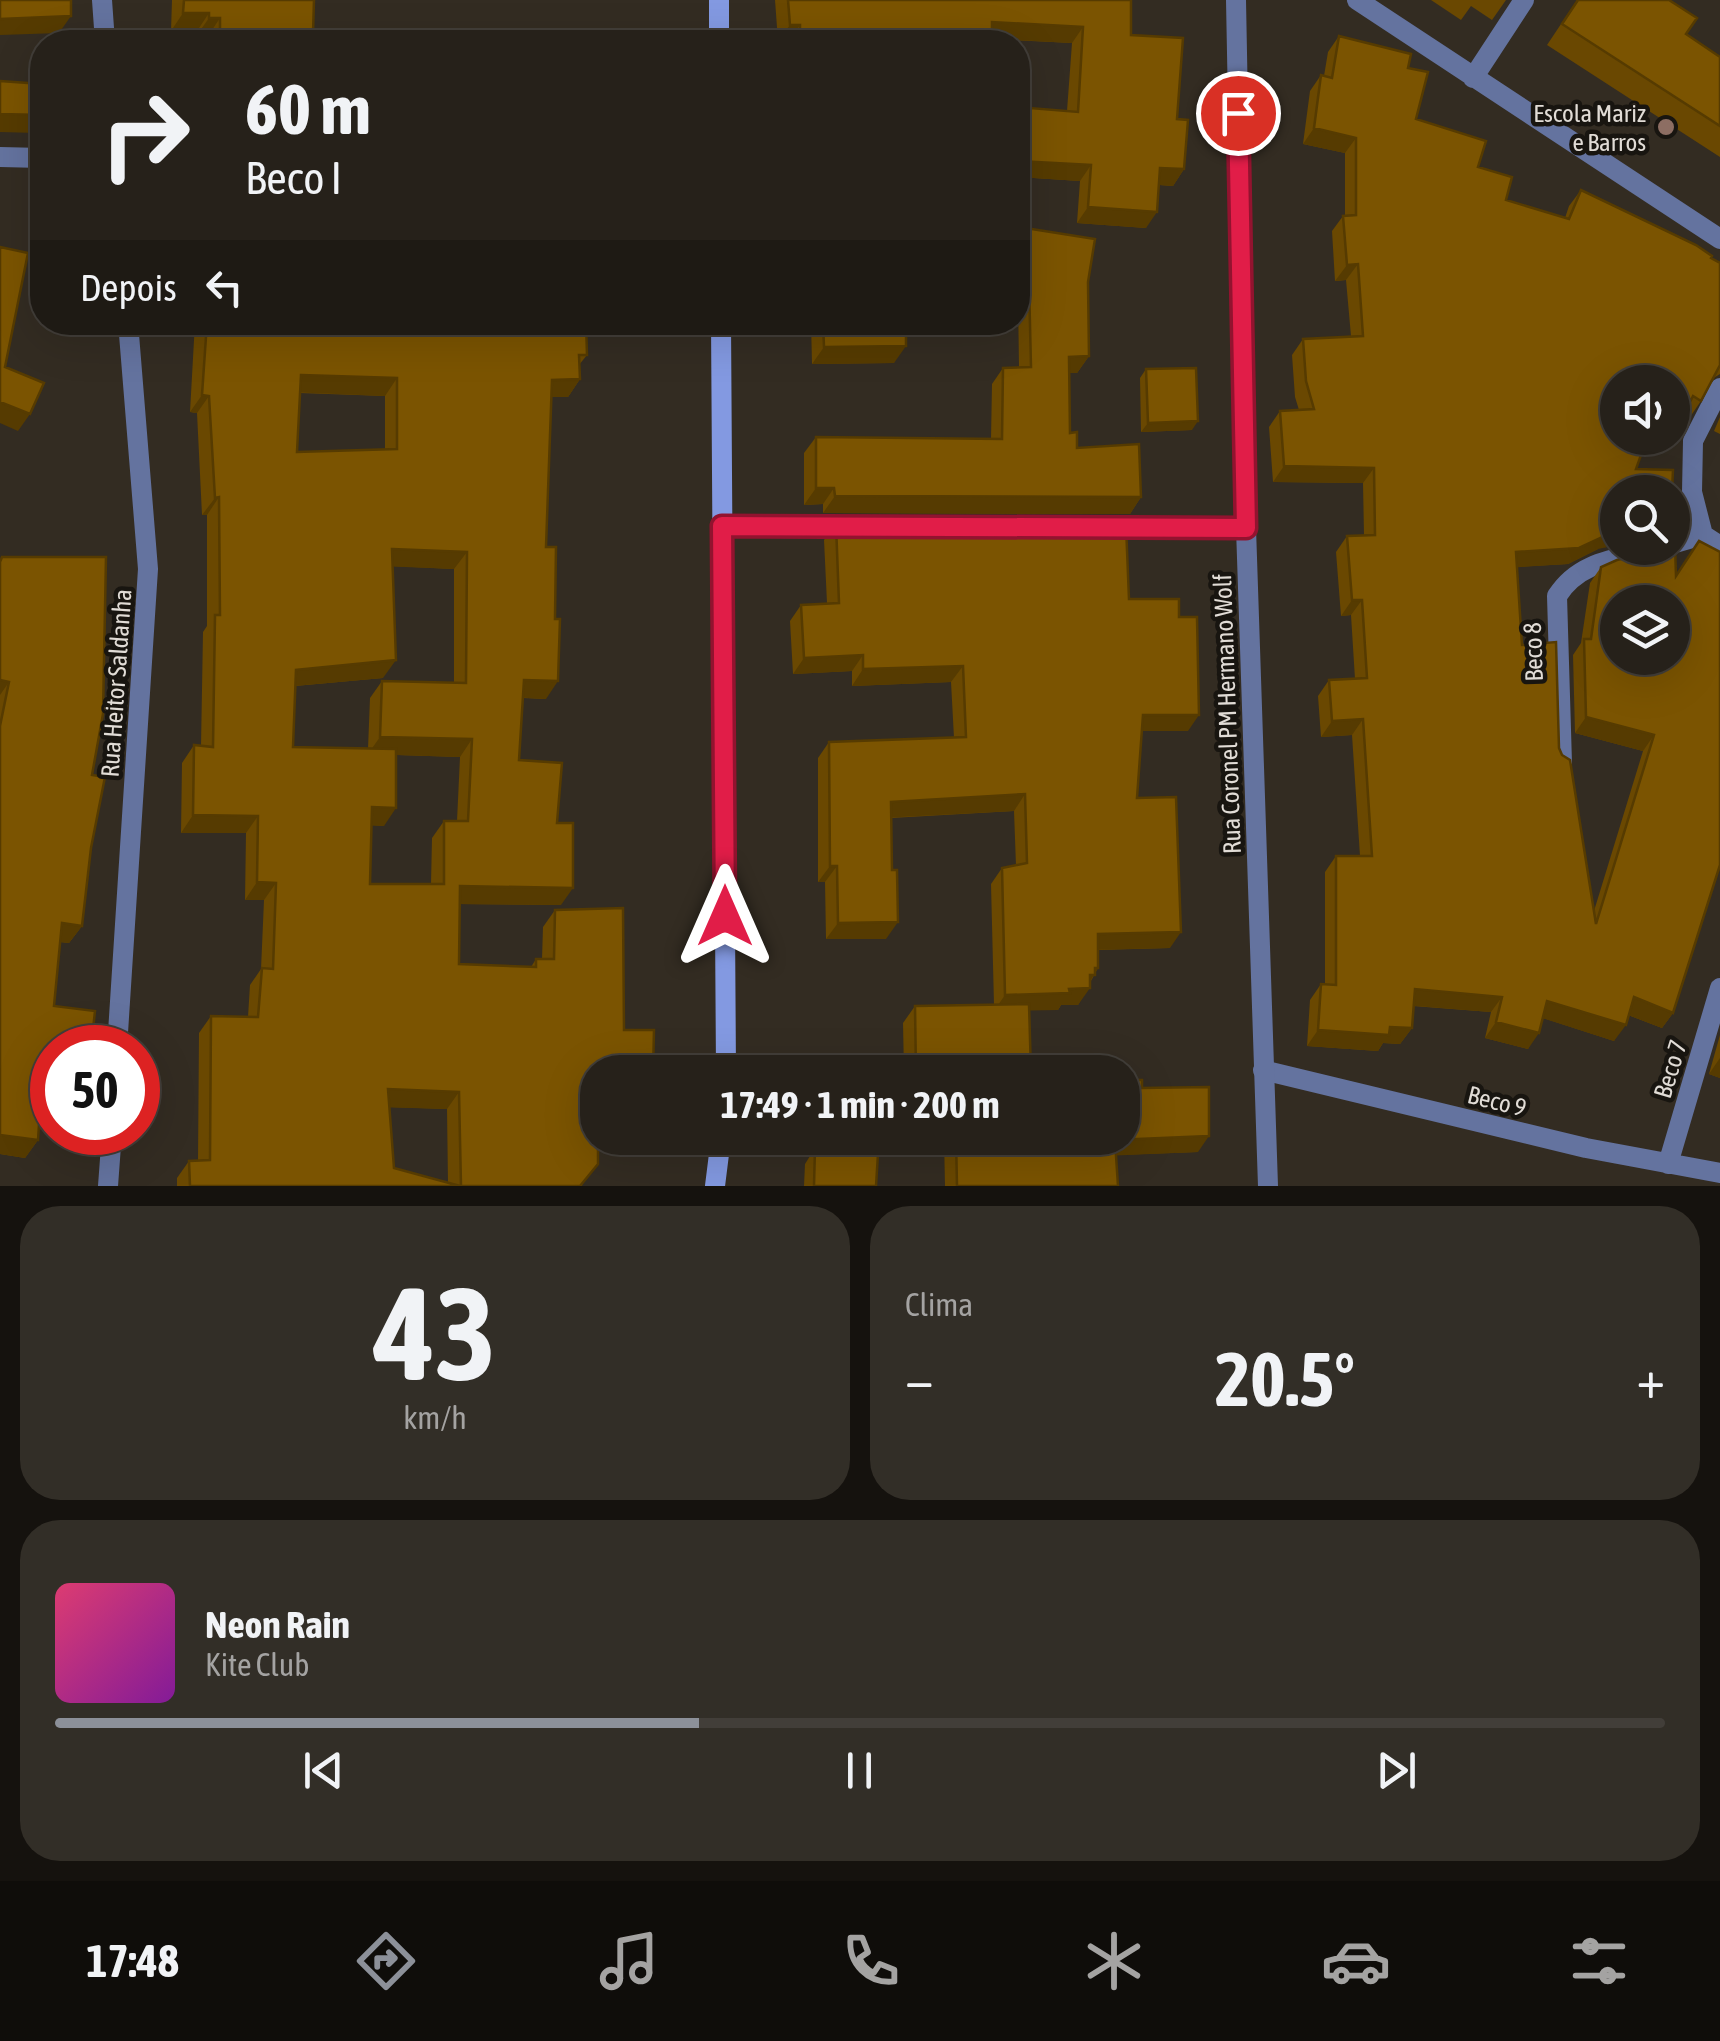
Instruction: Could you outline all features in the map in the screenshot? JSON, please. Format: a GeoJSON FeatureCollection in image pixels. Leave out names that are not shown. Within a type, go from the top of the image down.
{"type":"FeatureCollection","features":[{"type":"Feature","properties":{"kind":"main road"},"geometry":{"type":"LineString","coordinates":[[719,0],[719,30]]}},
{"type":"Feature","properties":{"kind":"main road"},"geometry":{"type":"LineString","coordinates":[[721,335],[726,1055]]}},
{"type":"Feature","properties":{"kind":"main road"},"geometry":{"type":"LineString","coordinates":[[715,1186],[719,1155]]}},
{"type":"Feature","properties":{"kind":"street"},"geometry":{"type":"LineString","coordinates":[[102,0],[105,30]]}},
{"type":"Feature","properties":{"kind":"street","name":"Rua Coronel PM Hermano Wolf"},"geometry":{"type":"LineString","coordinates":[[1236,0],[1246,528],[1268,1186]]}},
{"type":"Feature","properties":{"kind":"street"},"geometry":{"type":"LineString","coordinates":[[1358,0],[1720,239]]}},
{"type":"Feature","properties":{"kind":"street"},"geometry":{"type":"LineString","coordinates":[[1473,78],[1524,0]]}},
{"type":"Feature","properties":{"kind":"street"},"geometry":{"type":"LineString","coordinates":[[0,157],[30,158]]}},
{"type":"Feature","properties":{"kind":"street","name":"Rua Heitor Saldanha"},"geometry":{"type":"LineString","coordinates":[[118,1025],[148,569],[129,335]]}},
{"type":"Feature","properties":{"kind":"street"},"geometry":{"type":"LineString","coordinates":[[1712,540],[1692,492],[1694,442],[1720,388]]}},
{"type":"Feature","properties":{"kind":"street"},"geometry":{"type":"LineString","coordinates":[[722,526],[877,526]]}},
{"type":"Feature","properties":{"kind":"street"},"geometry":{"type":"LineString","coordinates":[[1090,527],[1246,528]]}},
{"type":"Feature","properties":{"kind":"street","name":"Beco 8"},"geometry":{"type":"LineString","coordinates":[[1562,763],[1557,596],[1569,578],[1600,564]]}},
{"type":"Feature","properties":{"kind":"street","name":"Beco 7"},"geometry":{"type":"LineString","coordinates":[[1668,1164],[1720,988]]}},
{"type":"Feature","properties":{"kind":"street","name":"Beco 9"},"geometry":{"type":"LineString","coordinates":[[1263,1070],[1586,1148],[1720,1173]]}},
{"type":"Feature","properties":{"kind":"street"},"geometry":{"type":"LineString","coordinates":[[108,1186],[110,1155]]}},
{"type":"Feature","properties":{"kind":"building"},"geometry":{"type":"Polygon","coordinates":[[[0,0],[71,0],[71,16],[0,19],[0,0]]]}},
{"type":"Feature","properties":{"kind":"building"},"geometry":{"type":"Polygon","coordinates":[[[184,0],[314,0],[313,30],[220,30],[220,18],[209,18],[209,13],[183,13],[184,0]]]}},
{"type":"Feature","properties":{"kind":"building"},"geometry":{"type":"Polygon","coordinates":[[[788,0],[1131,0],[1131,35],[1183,38],[1177,119],[1188,120],[1184,169],[1160,168],[1157,212],[1088,207],[1091,165],[1030,162],[1030,108],[1078,112],[1083,27],[992,22],[992,30],[800,30],[800,25],[790,25],[788,0]]]}},
{"type":"Feature","properties":{"kind":"building"},"geometry":{"type":"Polygon","coordinates":[[[1578,0],[1669,0],[1697,18],[1686,34],[1720,57],[1720,126],[1562,24],[1578,0]]]}},
{"type":"Feature","properties":{"kind":"building"},"geometry":{"type":"Polygon","coordinates":[[[1339,36],[1411,54],[1408,68],[1428,72],[1416,119],[1486,141],[1478,167],[1512,177],[1506,200],[1569,219],[1581,190],[1696,245],[1720,263],[1720,365],[1701,401],[1693,396],[1690,399],[1690,365],[1600,365],[1600,455],[1641,455],[1636,469],[1673,470],[1673,475],[1600,475],[1600,538],[1579,548],[1516,552],[1522,645],[1556,642],[1559,748],[1570,760],[1596,924],[1654,735],[1586,717],[1584,639],[1591,639],[1601,567],[1676,565],[1676,576],[1683,565],[1690,565],[1690,555],[1699,541],[1720,552],[1720,865],[1673,1013],[1634,997],[1626,1025],[1547,1001],[1539,1033],[1496,1022],[1502,997],[1415,989],[1412,1028],[1390,1027],[1389,1035],[1318,1030],[1321,984],[1336,985],[1336,856],[1372,856],[1363,719],[1332,721],[1329,680],[1367,678],[1362,600],[1352,600],[1347,536],[1375,535],[1374,468],[1284,466],[1280,411],[1314,409],[1306,381],[1303,339],[1363,336],[1358,264],[1347,265],[1343,216],[1356,215],[1356,138],[1314,128],[1321,75],[1332,78],[1339,36]]]}},
{"type":"Feature","properties":{"kind":"building"},"geometry":{"type":"Polygon","coordinates":[[[0,81],[30,83],[30,115],[0,114],[0,81]]]}},
{"type":"Feature","properties":{"kind":"building"},"geometry":{"type":"Polygon","coordinates":[[[1030,229],[1095,239],[1088,282],[1089,356],[1069,357],[1070,433],[1077,432],[1077,448],[1139,444],[1141,497],[835,496],[834,488],[816,488],[816,437],[1002,439],[1003,368],[1031,367],[1030,229]]]}},
{"type":"Feature","properties":{"kind":"building"},"geometry":{"type":"Polygon","coordinates":[[[0,247],[28,253],[5,367],[44,383],[30,414],[0,402],[0,247]]]}},
{"type":"Feature","properties":{"kind":"building"},"geometry":{"type":"Polygon","coordinates":[[[206,335],[586,335],[587,355],[579,355],[580,379],[552,380],[546,547],[556,547],[558,681],[524,680],[519,760],[562,763],[557,823],[573,823],[573,888],[460,886],[459,964],[536,967],[536,959],[554,959],[555,910],[623,908],[624,1030],[654,1030],[653,1055],[580,1055],[580,1155],[598,1155],[598,1164],[580,1186],[461,1186],[459,1092],[388,1089],[394,1168],[460,1186],[190,1186],[189,1161],[210,1160],[211,1016],[258,1017],[262,968],[273,969],[276,883],[257,882],[258,816],[193,815],[194,745],[213,747],[215,615],[220,615],[219,497],[215,498],[209,396],[202,395],[206,335]],[[301,375],[297,452],[397,449],[397,378],[301,375]],[[392,549],[396,660],[296,670],[293,747],[396,749],[396,808],[372,807],[370,884],[444,884],[444,821],[468,821],[472,739],[380,737],[382,681],[466,683],[467,552],[392,549]]]}},
{"type":"Feature","properties":{"kind":"building"},"geometry":{"type":"Polygon","coordinates":[[[824,335],[906,335],[906,346],[824,347],[824,335]]]}},
{"type":"Feature","properties":{"kind":"building"},"geometry":{"type":"Polygon","coordinates":[[[1196,368],[1198,421],[1148,423],[1146,369],[1196,368]]]}},
{"type":"Feature","properties":{"kind":"building"},"geometry":{"type":"Polygon","coordinates":[[[836,524],[1126,525],[1129,599],[1179,599],[1179,617],[1197,617],[1199,715],[1143,715],[1137,798],[1176,797],[1181,932],[1098,934],[1098,968],[1095,975],[1090,975],[1090,988],[1069,989],[1070,993],[1005,995],[1002,868],[1027,863],[1025,794],[891,802],[898,922],[838,923],[837,866],[830,866],[829,742],[966,737],[963,666],[863,669],[863,655],[804,658],[801,605],[839,603],[836,524]]]}},
{"type":"Feature","properties":{"kind":"building"},"geometry":{"type":"Polygon","coordinates":[[[2,557],[106,557],[103,714],[92,775],[105,777],[91,848],[82,926],[62,923],[54,1006],[95,1011],[93,1025],[30,1025],[30,1139],[0,1135],[0,726],[9,682],[0,680],[2,557]]]}},
{"type":"Feature","properties":{"kind":"building"},"geometry":{"type":"Polygon","coordinates":[[[1029,1004],[1030,1055],[916,1055],[915,1006],[1029,1004]]]}},
{"type":"Feature","properties":{"kind":"building"},"geometry":{"type":"Polygon","coordinates":[[[1140,1080],[1142,1088],[1209,1087],[1209,1136],[1140,1139],[1140,1080]]]}},
{"type":"Feature","properties":{"kind":"building"},"geometry":{"type":"Polygon","coordinates":[[[815,1155],[878,1155],[876,1186],[814,1186],[815,1155]]]}},
{"type":"Feature","properties":{"kind":"building"},"geometry":{"type":"Polygon","coordinates":[[[956,1155],[1116,1155],[1118,1186],[957,1186],[956,1155]]]}},
{"type":"Feature","properties":{"kind":"place","name":"Escola Mariz e Barros"},"geometry":{"type":"Point","coordinates":[1666,127]}},
{"type":"Feature","properties":{"kind":"route"},"geometry":{"type":"LineString","coordinates":[[725,916],[722,526],[1246,528],[1238,113]]}}]}
